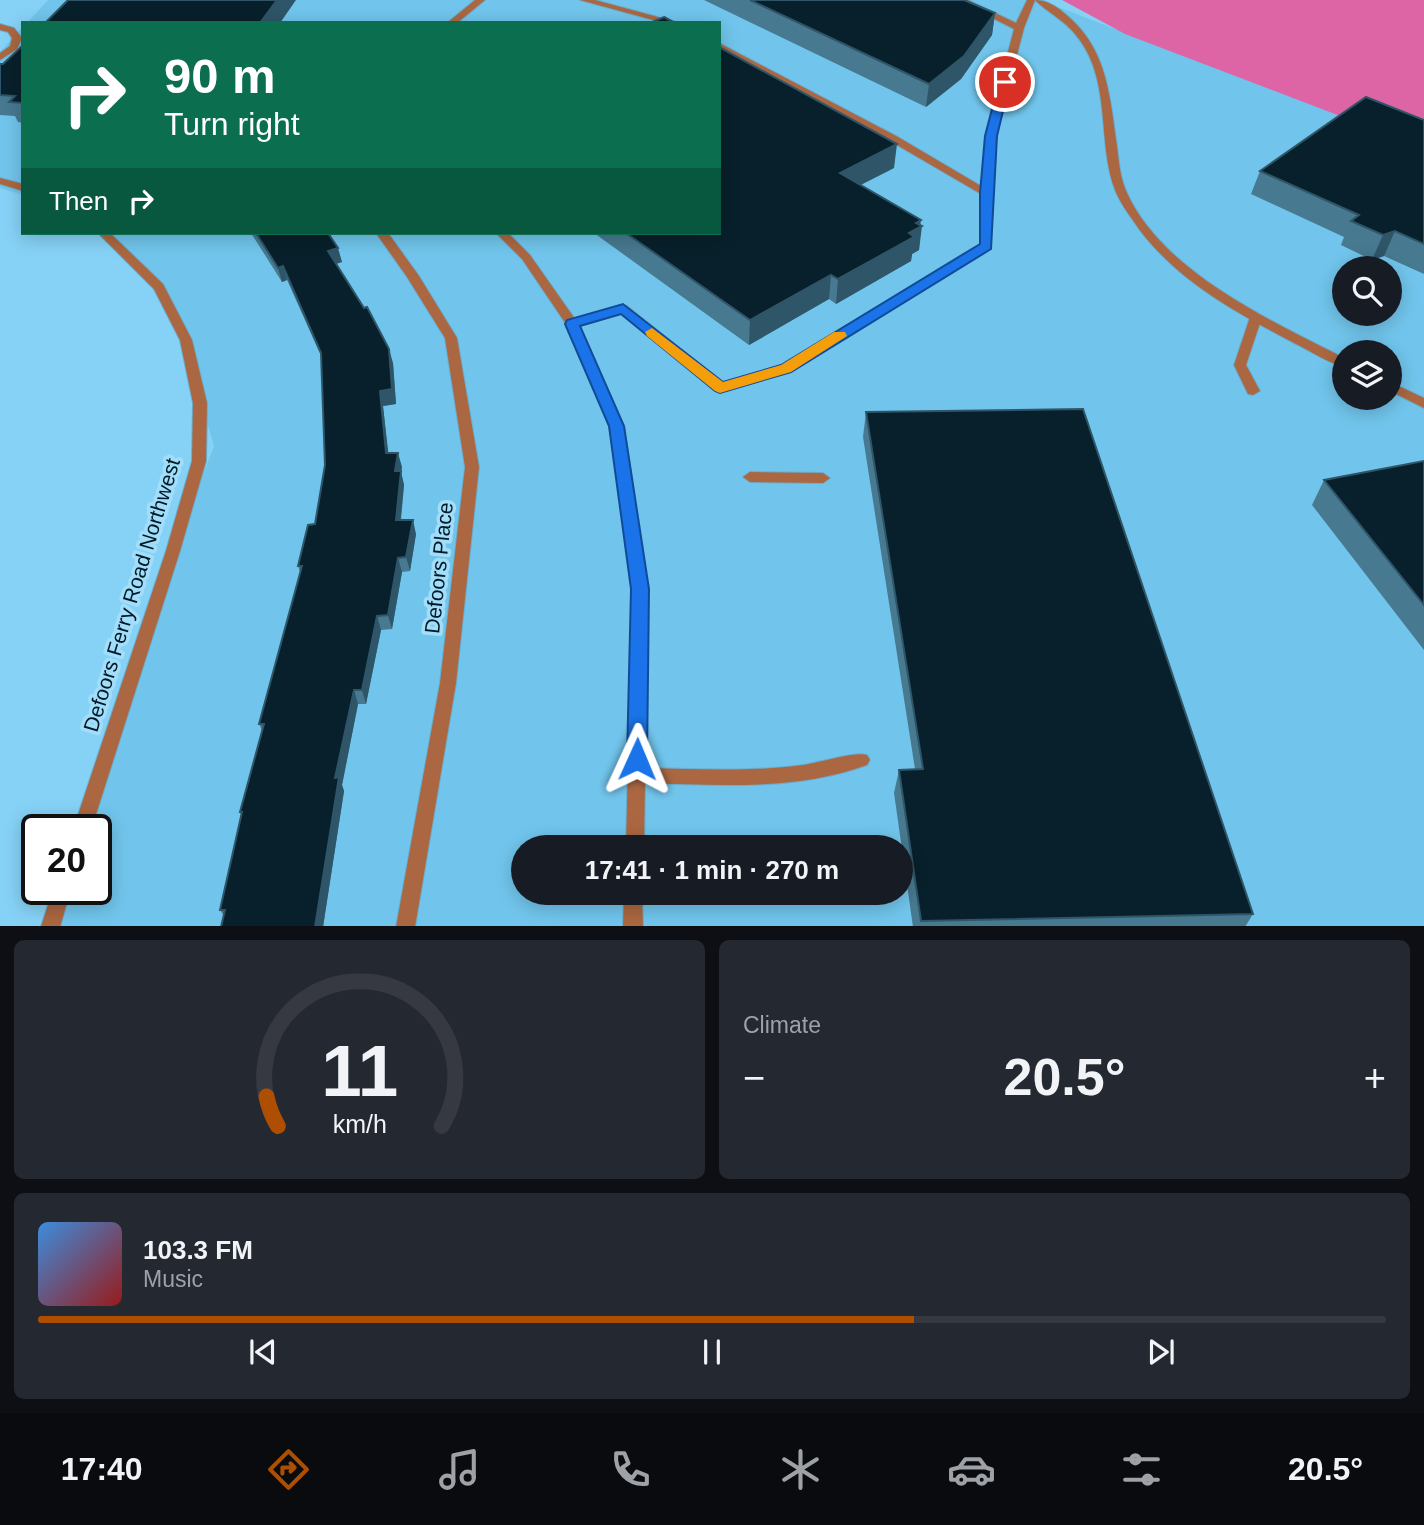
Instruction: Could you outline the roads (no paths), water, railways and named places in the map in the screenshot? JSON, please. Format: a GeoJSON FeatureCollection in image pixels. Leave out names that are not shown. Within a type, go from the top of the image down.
{"type":"FeatureCollection","features":[{"type":"Feature","properties":{"kind":"street"},"geometry":{"type":"LineString","coordinates":[[454,21],[481,0]]}},
{"type":"Feature","properties":{"kind":"street"},"geometry":{"type":"LineString","coordinates":[[584,0],[669,21]]}},
{"type":"Feature","properties":{"kind":"street"},"geometry":{"type":"LineString","coordinates":[[961,0],[1019,28]]}},
{"type":"Feature","properties":{"kind":"street"},"geometry":{"type":"LineString","coordinates":[[572,324],[623,309],[720,388],[786,369],[987,246],[986,193],[991,136],[1019,28],[1031,0]]}},
{"type":"Feature","properties":{"kind":"street"},"geometry":{"type":"LineString","coordinates":[[1039,0],[1071,22],[1088,41],[1100,64],[1115,172],[1123,197],[1146,233],[1187,273],[1256,317],[1332,357]]}},
{"type":"Feature","properties":{"kind":"street"},"geometry":{"type":"LineString","coordinates":[[0,27],[11,30],[17,38],[14,47],[0,57]]}},
{"type":"Feature","properties":{"kind":"street"},"geometry":{"type":"LineString","coordinates":[[721,47],[894,139],[986,193]]}},
{"type":"Feature","properties":{"kind":"street"},"geometry":{"type":"LineString","coordinates":[[0,181],[21,187]]}},
{"type":"Feature","properties":{"kind":"street","name":"Defoors Ferry Road Northwest"},"geometry":{"type":"LineString","coordinates":[[87,814],[173,551],[199,460],[200,403],[186,340],[159,287],[106,235]]}},
{"type":"Feature","properties":{"kind":"street","name":"Defoors Place"},"geometry":{"type":"LineString","coordinates":[[383,235],[413,276],[451,338],[472,467],[448,684],[405,926]]}},
{"type":"Feature","properties":{"kind":"street"},"geometry":{"type":"LineString","coordinates":[[504,235],[526,257],[572,324],[617,426],[640,589],[635,835]]}},
{"type":"Feature","properties":{"kind":"street"},"geometry":{"type":"LineString","coordinates":[[1253,391],[1240,365],[1256,317]]}},
{"type":"Feature","properties":{"kind":"street"},"geometry":{"type":"LineString","coordinates":[[1402,392],[1424,404]]}},
{"type":"Feature","properties":{"kind":"street"},"geometry":{"type":"LineString","coordinates":[[750,477],[823,478]]}},
{"type":"Feature","properties":{"kind":"street"},"geometry":{"type":"LineString","coordinates":[[637,775],[766,777],[833,769],[861,760]]}},
{"type":"Feature","properties":{"kind":"street"},"geometry":{"type":"LineString","coordinates":[[50,926],[57,905]]}},
{"type":"Feature","properties":{"kind":"street"},"geometry":{"type":"LineString","coordinates":[[633,905],[633,926]]}}]}
